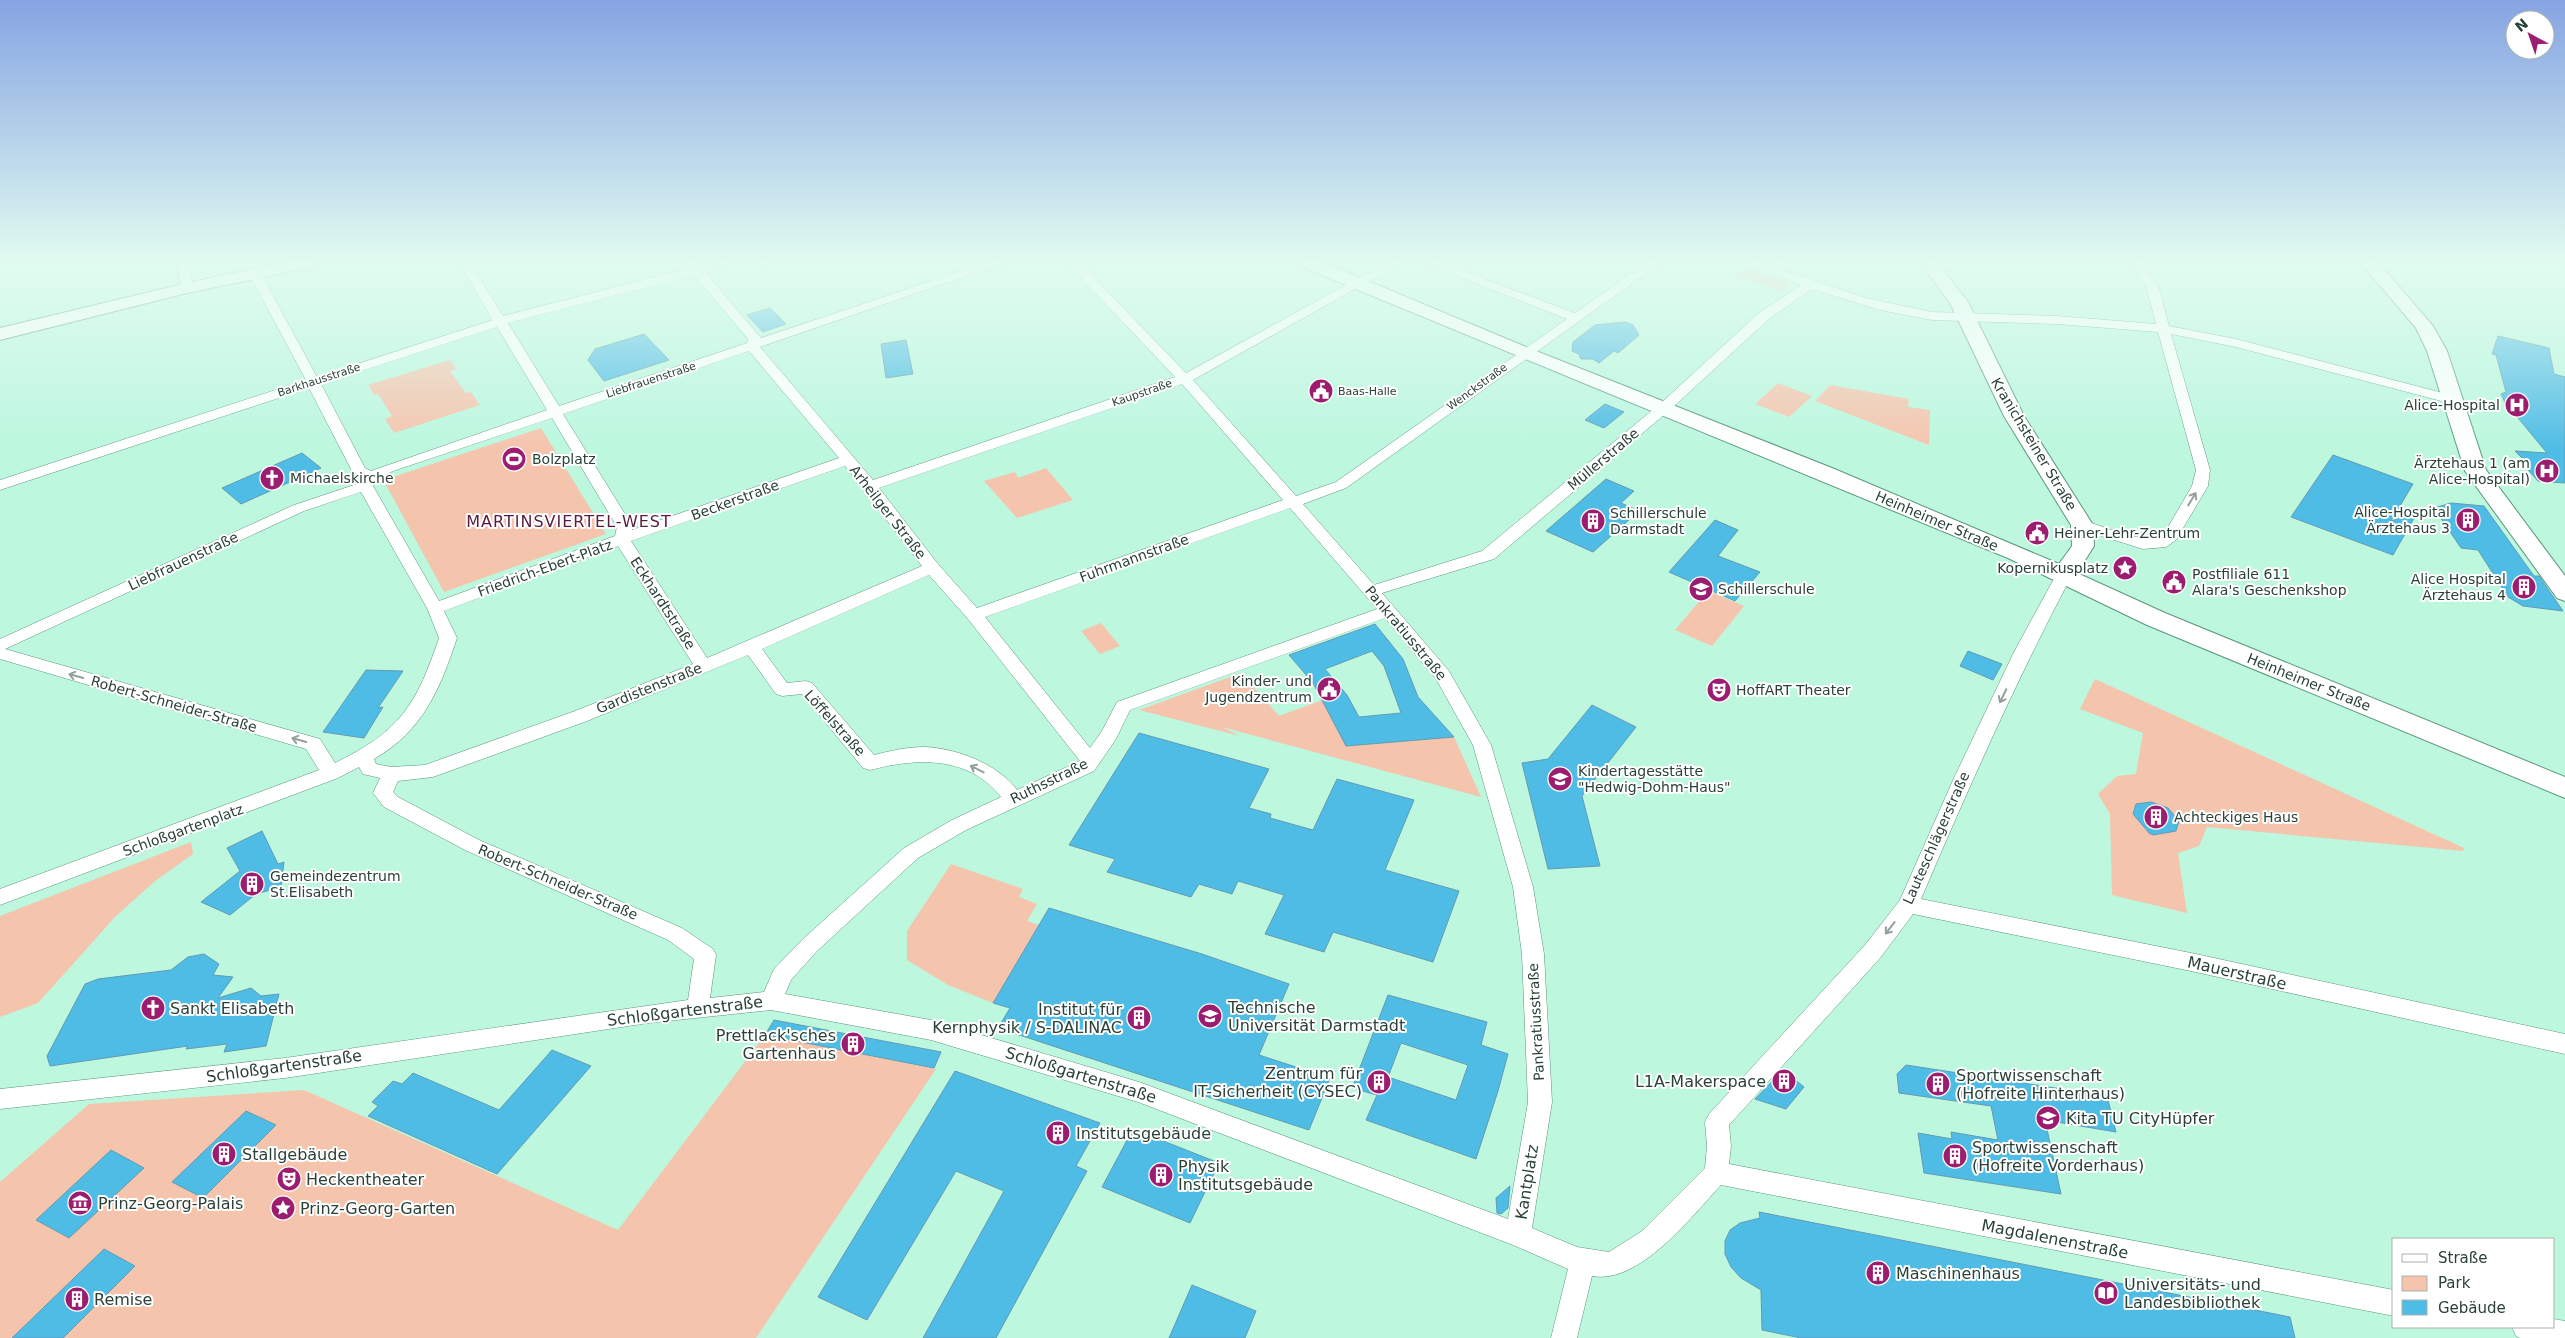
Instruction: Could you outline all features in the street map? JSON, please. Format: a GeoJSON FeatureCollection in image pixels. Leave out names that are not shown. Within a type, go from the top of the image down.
{"type":"FeatureCollection","features":[{"type":"Feature","properties":{"kind":"main road"},"geometry":{"type":"LineString","coordinates":[[0,334],[39,324]]}},
{"type":"Feature","properties":{"kind":"main road","name":"Heinheimer Straße"},"geometry":{"type":"LineString","coordinates":[[1463,324],[1530,350],[1662,409],[1824,473],[2064,575],[2156,619],[2565,788]]}},
{"type":"Feature","properties":{"kind":"main road","name":"Kranichsteiner Straße"},"geometry":{"type":"LineString","coordinates":[[1971,324],[2014,416],[2082,526],[2083,546],[2064,575]]}},
{"type":"Feature","properties":{"kind":"main road"},"geometry":{"type":"LineString","coordinates":[[2423,324],[2437,351],[2476,471],[2565,593]]}},
{"type":"Feature","properties":{"kind":"main road"},"geometry":{"type":"LineString","coordinates":[[2472,456],[2507,500],[2565,580]]}},
{"type":"Feature","properties":{"kind":"street"},"geometry":{"type":"LineString","coordinates":[[283,324],[359,471],[368,481],[435,608]]}},
{"type":"Feature","properties":{"kind":"street","name":"Barkhausstraße"},"geometry":{"type":"LineString","coordinates":[[0,485],[490,324]]}},
{"type":"Feature","properties":{"kind":"street"},"geometry":{"type":"LineString","coordinates":[[368,481],[388,468],[556,412],[503,324]]}},
{"type":"Feature","properties":{"kind":"street","name":"Arheilger Straße"},"geometry":{"type":"LineString","coordinates":[[743,324],[756,339],[753,347],[870,486],[932,568],[974,615],[1091,762]]}},
{"type":"Feature","properties":{"kind":"street","name":"Liebfrauenstraße"},"geometry":{"type":"LineString","coordinates":[[556,412],[819,324]]}},
{"type":"Feature","properties":{"kind":"street","name":"Pankratiusstraße"},"geometry":{"type":"LineString","coordinates":[[1132,324],[1294,500],[1443,675],[1482,745],[1489,765],[1499,810],[1523,887],[1530,935],[1538,1031],[1540,1102]]}},
{"type":"Feature","properties":{"kind":"street","name":"Kaupstraße"},"geometry":{"type":"LineString","coordinates":[[870,486],[1184,379],[1283,324]]}},
{"type":"Feature","properties":{"kind":"street","name":"Wenckstraße"},"geometry":{"type":"LineString","coordinates":[[1294,500],[1326,491],[1340,484],[1567,324]]}},
{"type":"Feature","properties":{"kind":"street","name":"Müllerstraße"},"geometry":{"type":"LineString","coordinates":[[1371,591],[1488,555],[1662,409],[1755,324]]}},
{"type":"Feature","properties":{"kind":"street"},"geometry":{"type":"LineString","coordinates":[[2109,324],[2163,329],[2240,343],[2453,400]]}},
{"type":"Feature","properties":{"kind":"street"},"geometry":{"type":"LineString","coordinates":[[2082,526],[2144,544],[2160,544],[2170,537],[2200,486],[2203,470],[2162,324]]}},
{"type":"Feature","properties":{"kind":"street","name":"Friedrich-Ebert-Platz"},"geometry":{"type":"LineString","coordinates":[[435,608],[622,540],[625,527],[556,412]]}},
{"type":"Feature","properties":{"kind":"street","name":"Beckerstraße"},"geometry":{"type":"LineString","coordinates":[[622,540],[848,460]]}},
{"type":"Feature","properties":{"kind":"street","name":"Liebfrauenstraße"},"geometry":{"type":"LineString","coordinates":[[1,649],[299,508],[368,481]]}},
{"type":"Feature","properties":{"kind":"street","name":"Fuhrmannstraße"},"geometry":{"type":"LineString","coordinates":[[974,615],[1294,500]]}},
{"type":"Feature","properties":{"kind":"street","name":"Eckhardtstraße"},"geometry":{"type":"LineString","coordinates":[[622,540],[703,666]]}},
{"type":"Feature","properties":{"kind":"street","name":"Gardistenstraße"},"geometry":{"type":"LineString","coordinates":[[364,758],[370,769],[391,774],[426,772],[581,716],[751,647],[932,568]]}},
{"type":"Feature","properties":{"kind":"street","name":"Lauteschlägerstraße"},"geometry":{"type":"LineString","coordinates":[[1716,1173],[1719,1146],[1717,1122],[1873,951],[1908,905],[1963,778],[2030,639],[2064,575]]}},
{"type":"Feature","properties":{"kind":"street","name":"Schloßgartenplatz"},"geometry":{"type":"LineString","coordinates":[[0,897],[332,773],[364,758],[406,726],[435,679],[448,638],[435,608]]}},
{"type":"Feature","properties":{"kind":"street","name":"Ruthsstraße"},"geometry":{"type":"LineString","coordinates":[[771,1001],[782,975],[810,945],[911,853],[959,825],[1091,762],[1110,734],[1123,706],[1234,668],[1388,611]]}},
{"type":"Feature","properties":{"kind":"street","name":"Löffelstraße"},"geometry":{"type":"LineString","coordinates":[[751,647],[782,690],[806,687],[870,763],[903,754],[933,753],[958,759],[1000,781],[1014,799]]}},
{"type":"Feature","properties":{"kind":"street","name":"Robert-Schneider-Straße"},"geometry":{"type":"LineString","coordinates":[[1,649],[313,744],[332,773]]}},
{"type":"Feature","properties":{"kind":"street","name":"Robert-Schneider-Straße"},"geometry":{"type":"LineString","coordinates":[[391,774],[383,793],[391,802],[472,845],[675,934],[704,955],[698,1008]]}},
{"type":"Feature","properties":{"kind":"street","name":"Mauerstraße"},"geometry":{"type":"LineString","coordinates":[[1908,905],[2191,962],[2565,1044]]}},
{"type":"Feature","properties":{"kind":"street","name":"Schloßgartenstraße"},"geometry":{"type":"LineString","coordinates":[[0,1099],[285,1068],[698,1008],[771,1001],[931,1030],[1139,1092],[1518,1235]]}},
{"type":"Feature","properties":{"kind":"street","name":"Kantplatz"},"geometry":{"type":"LineString","coordinates":[[1540,1102],[1518,1235],[1583,1261],[1608,1265],[1627,1257],[1668,1223],[1716,1173]]}},
{"type":"Feature","properties":{"kind":"street","name":"Magdalenenstraße"},"geometry":{"type":"LineString","coordinates":[[1716,1173],[2031,1235],[2392,1302]]}},
{"type":"Feature","properties":{"kind":"street"},"geometry":{"type":"LineString","coordinates":[[1564,1338],[1583,1261]]}},
{"type":"Feature","properties":{"kind":"street"},"geometry":{"type":"LineString","coordinates":[[2531,1328],[2565,1334]]}},
{"type":"Feature","properties":{"kind":"green space"},"geometry":{"type":"Polygon","coordinates":[[[450,360],[456,369],[450,371],[466,393],[471,392],[480,405],[394,433],[385,419],[392,416],[378,394],[374,395],[368,385],[450,360]]]}},
{"type":"Feature","properties":{"kind":"green space"},"geometry":{"type":"Polygon","coordinates":[[[1778,383],[1812,396],[1789,417],[1755,404],[1778,383]]]}},
{"type":"Feature","properties":{"kind":"green space"},"geometry":{"type":"Polygon","coordinates":[[[1830,385],[1909,399],[1908,407],[1930,410],[1929,445],[1815,401],[1830,385]]]}},
{"type":"Feature","properties":{"kind":"green space"},"geometry":{"type":"Polygon","coordinates":[[[541,428],[606,534],[444,592],[386,485],[390,478],[541,428]]]}},
{"type":"Feature","properties":{"kind":"green space"},"geometry":{"type":"Polygon","coordinates":[[[1046,468],[1073,500],[1017,518],[984,481],[1015,472],[1018,478],[1046,468]]]}},
{"type":"Feature","properties":{"kind":"green space"},"geometry":{"type":"Polygon","coordinates":[[[1708,591],[1744,606],[1712,646],[1675,630],[1708,591]]]}},
{"type":"Feature","properties":{"kind":"green space"},"geometry":{"type":"Polygon","coordinates":[[[1101,623],[1120,646],[1100,654],[1081,631],[1101,623]]]}},
{"type":"Feature","properties":{"kind":"green space"},"geometry":{"type":"Polygon","coordinates":[[[1241,673],[1279,716],[1323,700],[1346,746],[1454,737],[1481,797],[1222,727],[1240,736],[1139,710],[1241,673]]]}},
{"type":"Feature","properties":{"kind":"green space"},"geometry":{"type":"Polygon","coordinates":[[[2095,679],[2464,848],[2463,851],[2207,827],[2199,846],[2178,853],[2187,913],[2112,895],[2110,814],[2098,794],[2117,776],[2136,774],[2143,733],[2080,709],[2095,679]]]}},
{"type":"Feature","properties":{"kind":"green space"},"geometry":{"type":"Polygon","coordinates":[[[191,842],[193,854],[155,881],[115,917],[38,1003],[0,1017],[0,916],[191,842]]]}},
{"type":"Feature","properties":{"kind":"green space"},"geometry":{"type":"Polygon","coordinates":[[[951,864],[1023,889],[1019,897],[1037,904],[1027,921],[1039,925],[993,1003],[948,985],[907,960],[907,931],[951,864]]]}},
{"type":"Feature","properties":{"kind":"green space","name":"Prinz-Georg-Garten"},"geometry":{"type":"Polygon","coordinates":[[[765,1035],[936,1069],[756,1338],[0,1338],[0,1182],[89,1104],[304,1090],[618,1230],[765,1035]]]}},
{"type":"Feature","properties":{"kind":"building"},"geometry":{"type":"Polygon","coordinates":[[[756,324],[785,324],[763,332],[756,324]]]}},
{"type":"Feature","properties":{"kind":"building"},"geometry":{"type":"Polygon","coordinates":[[[1632,324],[1639,335],[1618,353],[1614,351],[1599,363],[1593,359],[1581,359],[1579,354],[1572,351],[1573,342],[1595,325],[1632,324]]]}},
{"type":"Feature","properties":{"kind":"building"},"geometry":{"type":"Polygon","coordinates":[[[644,334],[669,360],[604,381],[588,360],[595,349],[644,334]]]}},
{"type":"Feature","properties":{"kind":"building","name":"Alice-Hospital"},"geometry":{"type":"Polygon","coordinates":[[[2498,336],[2549,348],[2554,374],[2565,377],[2565,483],[2538,481],[2520,461],[2525,461],[2515,451],[2547,453],[2518,418],[2514,410],[2507,407],[2501,394],[2506,392],[2496,355],[2492,354],[2498,336]]]}},
{"type":"Feature","properties":{"kind":"building"},"geometry":{"type":"Polygon","coordinates":[[[906,340],[913,374],[886,378],[881,344],[906,340]]]}},
{"type":"Feature","properties":{"kind":"building"},"geometry":{"type":"Polygon","coordinates":[[[1605,404],[1624,412],[1604,428],[1585,420],[1605,404]]]}},
{"type":"Feature","properties":{"kind":"building","name":"Michaelskirche"},"geometry":{"type":"Polygon","coordinates":[[[302,453],[321,468],[241,504],[222,488],[302,453]]]}},
{"type":"Feature","properties":{"kind":"building"},"geometry":{"type":"Polygon","coordinates":[[[2333,455],[2413,484],[2391,521],[2417,513],[2393,555],[2291,517],[2333,455]]]}},
{"type":"Feature","properties":{"kind":"building","name":"Schillerschule Darmstadt"},"geometry":{"type":"Polygon","coordinates":[[[1606,479],[1634,491],[1621,503],[1639,511],[1593,552],[1546,531],[1606,479]]]}},
{"type":"Feature","properties":{"kind":"building"},"geometry":{"type":"Polygon","coordinates":[[[2451,503],[2484,506],[2534,576],[2539,576],[2563,611],[2523,606],[2508,597],[2478,550],[2461,548],[2434,508],[2451,503]]]}},
{"type":"Feature","properties":{"kind":"building"},"geometry":{"type":"Polygon","coordinates":[[[1715,520],[1738,530],[1718,556],[1760,572],[1735,601],[1669,572],[1715,520]]]}},
{"type":"Feature","properties":{"kind":"building","name":"Kinder- und Jugendzentrum"},"geometry":{"type":"Polygon","coordinates":[[[1375,624],[1403,659],[1418,697],[1454,737],[1346,746],[1313,683],[1289,655],[1375,624]],[[1372,651],[1325,669],[1347,695],[1359,717],[1401,713],[1384,666],[1372,651]]]}},
{"type":"Feature","properties":{"kind":"building"},"geometry":{"type":"Polygon","coordinates":[[[1968,651],[2002,664],[1993,680],[1960,666],[1968,651]]]}},
{"type":"Feature","properties":{"kind":"building"},"geometry":{"type":"Polygon","coordinates":[[[366,670],[403,671],[378,708],[383,707],[364,738],[323,732],[366,670]]]}},
{"type":"Feature","properties":{"kind":"building","name":"Kindertagesstätte \"Hedwig-Dohm-Haus\""},"geometry":{"type":"Polygon","coordinates":[[[1592,705],[1636,727],[1582,796],[1600,866],[1548,869],[1522,763],[1548,759],[1592,705]]]}},
{"type":"Feature","properties":{"kind":"building"},"geometry":{"type":"Polygon","coordinates":[[[1139,733],[1269,769],[1249,808],[1271,814],[1270,818],[1313,830],[1337,779],[1414,800],[1385,870],[1459,891],[1433,962],[1333,932],[1324,952],[1265,934],[1284,895],[1238,881],[1232,894],[1199,884],[1191,897],[1107,872],[1115,859],[1069,845],[1139,733]]]}},
{"type":"Feature","properties":{"kind":"building","name":"Achteckiges Haus"},"geometry":{"type":"Polygon","coordinates":[[[2151,802],[2168,808],[2179,821],[2176,831],[2153,835],[2149,833],[2133,814],[2136,804],[2151,802]]]}},
{"type":"Feature","properties":{"kind":"building","name":"Gemeindezentrum St.Elisabeth"},"geometry":{"type":"Polygon","coordinates":[[[262,831],[278,864],[284,862],[281,887],[256,894],[230,915],[201,902],[240,871],[227,848],[262,831]]]}},
{"type":"Feature","properties":{"kind":"building","name":"Institut für Kernphysik / S-DALINAC"},"geometry":{"type":"Polygon","coordinates":[[[1049,908],[1202,954],[1289,984],[1259,1055],[1330,1078],[1309,1130],[998,1028],[1010,1008],[993,1003],[1049,908]]]}},
{"type":"Feature","properties":{"kind":"building","name":"Sankt Elisabeth"},"geometry":{"type":"Polygon","coordinates":[[[204,954],[219,964],[213,975],[233,977],[218,998],[251,988],[261,996],[279,994],[266,1046],[224,1052],[227,1044],[186,1049],[188,1046],[50,1066],[47,1056],[85,984],[98,979],[171,970],[188,957],[204,954]]]}},
{"type":"Feature","properties":{"kind":"building","name":"Zentrum für IT-Sicherheit (CYSEC)"},"geometry":{"type":"Polygon","coordinates":[[[1388,995],[1487,1022],[1481,1045],[1508,1054],[1476,1159],[1366,1120],[1377,1095],[1352,1088],[1388,995]],[[1401,1043],[1388,1077],[1456,1100],[1468,1065],[1401,1043]]]}},
{"type":"Feature","properties":{"kind":"building","name":"Prettlack'sches Gartenhaus"},"geometry":{"type":"Polygon","coordinates":[[[774,1020],[941,1052],[934,1068],[765,1035],[774,1020]]]}},
{"type":"Feature","properties":{"kind":"building"},"geometry":{"type":"Polygon","coordinates":[[[552,1050],[591,1066],[497,1174],[368,1116],[378,1106],[372,1102],[393,1081],[402,1084],[413,1073],[499,1110],[552,1050]]]}},
{"type":"Feature","properties":{"kind":"building"},"geometry":{"type":"Polygon","coordinates":[[[1906,1065],[2107,1096],[2116,1132],[2045,1120],[2061,1194],[1924,1173],[1918,1133],[1952,1139],[1951,1132],[1998,1140],[1991,1106],[1899,1093],[1897,1074],[1906,1065]]]}},
{"type":"Feature","properties":{"kind":"building","name":"L1A-Makerspace"},"geometry":{"type":"Polygon","coordinates":[[[1783,1070],[1804,1087],[1786,1109],[1755,1099],[1783,1070]]]}},
{"type":"Feature","properties":{"kind":"building"},"geometry":{"type":"Polygon","coordinates":[[[955,1071],[1100,1123],[1076,1166],[1087,1171],[996,1338],[923,1338],[1004,1191],[956,1171],[867,1320],[818,1297],[955,1071]]]}},
{"type":"Feature","properties":{"kind":"building","name":"Stallgebäude"},"geometry":{"type":"Polygon","coordinates":[[[246,1111],[276,1125],[203,1198],[172,1182],[246,1111]]]}},
{"type":"Feature","properties":{"kind":"building","name":"Physik Institutsgebäude"},"geometry":{"type":"Polygon","coordinates":[[[1133,1129],[1219,1163],[1190,1223],[1102,1187],[1133,1129]]]}},
{"type":"Feature","properties":{"kind":"building","name":"Prinz-Georg-Palais"},"geometry":{"type":"Polygon","coordinates":[[[111,1150],[144,1168],[69,1238],[36,1220],[111,1150]]]}},
{"type":"Feature","properties":{"kind":"building"},"geometry":{"type":"Polygon","coordinates":[[[1510,1186],[1508,1208],[1501,1214],[1497,1213],[1496,1198],[1510,1186]]]}},
{"type":"Feature","properties":{"kind":"building","name":"Maschinenhaus"},"geometry":{"type":"Polygon","coordinates":[[[1759,1212],[2290,1317],[2295,1338],[1801,1338],[1762,1330],[1761,1290],[1741,1278],[1731,1267],[1725,1254],[1725,1241],[1730,1230],[1740,1223],[1760,1218],[1759,1212]]]}},
{"type":"Feature","properties":{"kind":"building","name":"Remise"},"geometry":{"type":"Polygon","coordinates":[[[104,1249],[135,1266],[63,1338],[12,1338],[104,1249]]]}},
{"type":"Feature","properties":{"kind":"building"},"geometry":{"type":"Polygon","coordinates":[[[1192,1285],[1256,1311],[1245,1338],[1169,1338],[1192,1285]]]}},
{"type":"Feature","properties":{"kind":"place","name":"Baas-Halle"},"geometry":{"type":"Point","coordinates":[1321,391]}},
{"type":"Feature","properties":{"kind":"place","name":"Alice-Hospital"},"geometry":{"type":"Point","coordinates":[2517,405]}},
{"type":"Feature","properties":{"kind":"place","name":"Bolzplatz"},"geometry":{"type":"Point","coordinates":[514,459]}},
{"type":"Feature","properties":{"kind":"place","name":"Ärztehaus 1 (am Alice-Hospital)"},"geometry":{"type":"Point","coordinates":[2547,471]}},
{"type":"Feature","properties":{"kind":"place","name":"Michaelskirche"},"geometry":{"type":"Point","coordinates":[272,478]}},
{"type":"Feature","properties":{"kind":"place","name":"Alice-Hospital Ärztehaus 3"},"geometry":{"type":"Point","coordinates":[2468,520]}},
{"type":"Feature","properties":{"kind":"place","name":"Schillerschule Darmstadt"},"geometry":{"type":"Point","coordinates":[1593,521]}},
{"type":"Feature","properties":{"kind":"place","name":"Heiner-Lehr-Zentrum"},"geometry":{"type":"Point","coordinates":[2037,533]}},
{"type":"Feature","properties":{"kind":"place","name":"Kopernikusplatz"},"geometry":{"type":"Point","coordinates":[2125,568]}},
{"type":"Feature","properties":{"kind":"place","name":"Postfiliale 611 Alara's Geschenkshop"},"geometry":{"type":"Point","coordinates":[2174,582]}},
{"type":"Feature","properties":{"kind":"place","name":"Alice Hospital Ärztehaus 4"},"geometry":{"type":"Point","coordinates":[2524,587]}},
{"type":"Feature","properties":{"kind":"place","name":"Schillerschule"},"geometry":{"type":"Point","coordinates":[1701,589]}},
{"type":"Feature","properties":{"kind":"place","name":"Kinder- und Jugendzentrum"},"geometry":{"type":"Point","coordinates":[1329,689]}},
{"type":"Feature","properties":{"kind":"place","name":"HoffART Theater"},"geometry":{"type":"Point","coordinates":[1719,690]}},
{"type":"Feature","properties":{"kind":"place","name":"Kindertagesstätte \"Hedwig-Dohm-Haus\""},"geometry":{"type":"Point","coordinates":[1560,779]}},
{"type":"Feature","properties":{"kind":"place","name":"Achteckiges Haus"},"geometry":{"type":"Point","coordinates":[2156,817]}},
{"type":"Feature","properties":{"kind":"place","name":"Gemeindezentrum St.Elisabeth"},"geometry":{"type":"Point","coordinates":[252,884]}},
{"type":"Feature","properties":{"kind":"place","name":"Sankt Elisabeth"},"geometry":{"type":"Point","coordinates":[153,1008]}},
{"type":"Feature","properties":{"kind":"place","name":"Technische Universität Darmstadt"},"geometry":{"type":"Point","coordinates":[1210,1016]}},
{"type":"Feature","properties":{"kind":"place","name":"Institut für Kernphysik / S-DALINAC"},"geometry":{"type":"Point","coordinates":[1139,1018]}},
{"type":"Feature","properties":{"kind":"place","name":"Prettlack'sches Gartenhaus"},"geometry":{"type":"Point","coordinates":[853,1044]}},
{"type":"Feature","properties":{"kind":"place","name":"L1A-Makerspace"},"geometry":{"type":"Point","coordinates":[1784,1081]}},
{"type":"Feature","properties":{"kind":"place","name":"Zentrum für IT-Sicherheit (CYSEC)"},"geometry":{"type":"Point","coordinates":[1379,1082]}},
{"type":"Feature","properties":{"kind":"place","name":"Sportwissenschaft (Hofreite Hinterhaus)"},"geometry":{"type":"Point","coordinates":[1938,1084]}},
{"type":"Feature","properties":{"kind":"place","name":"Kita TU CityHüpfer"},"geometry":{"type":"Point","coordinates":[2048,1118]}},
{"type":"Feature","properties":{"kind":"place","name":"Institutsgebäude"},"geometry":{"type":"Point","coordinates":[1058,1133]}},
{"type":"Feature","properties":{"kind":"place","name":"Stallgebäude"},"geometry":{"type":"Point","coordinates":[224,1154]}},
{"type":"Feature","properties":{"kind":"place","name":"Sportwissenschaft (Hofreite Vorderhaus)"},"geometry":{"type":"Point","coordinates":[1955,1156]}},
{"type":"Feature","properties":{"kind":"place","name":"Physik Institutsgebäude"},"geometry":{"type":"Point","coordinates":[1161,1175]}},
{"type":"Feature","properties":{"kind":"place","name":"Heckentheater"},"geometry":{"type":"Point","coordinates":[289,1179]}},
{"type":"Feature","properties":{"kind":"place","name":"Prinz-Georg-Palais"},"geometry":{"type":"Point","coordinates":[80,1203]}},
{"type":"Feature","properties":{"kind":"place","name":"Prinz-Georg-Garten"},"geometry":{"type":"Point","coordinates":[283,1208]}},
{"type":"Feature","properties":{"kind":"place","name":"Maschinenhaus"},"geometry":{"type":"Point","coordinates":[1878,1273]}},
{"type":"Feature","properties":{"kind":"place","name":"Universitäts- und Landesbibliothek"},"geometry":{"type":"Point","coordinates":[2106,1293]}},
{"type":"Feature","properties":{"kind":"place","name":"Remise"},"geometry":{"type":"Point","coordinates":[77,1299]}},
{"type":"Feature","properties":{"kind":"district","name":"MARTINSVIERTEL-WEST"},"geometry":{"type":"Point","coordinates":[569,521]}}]}
